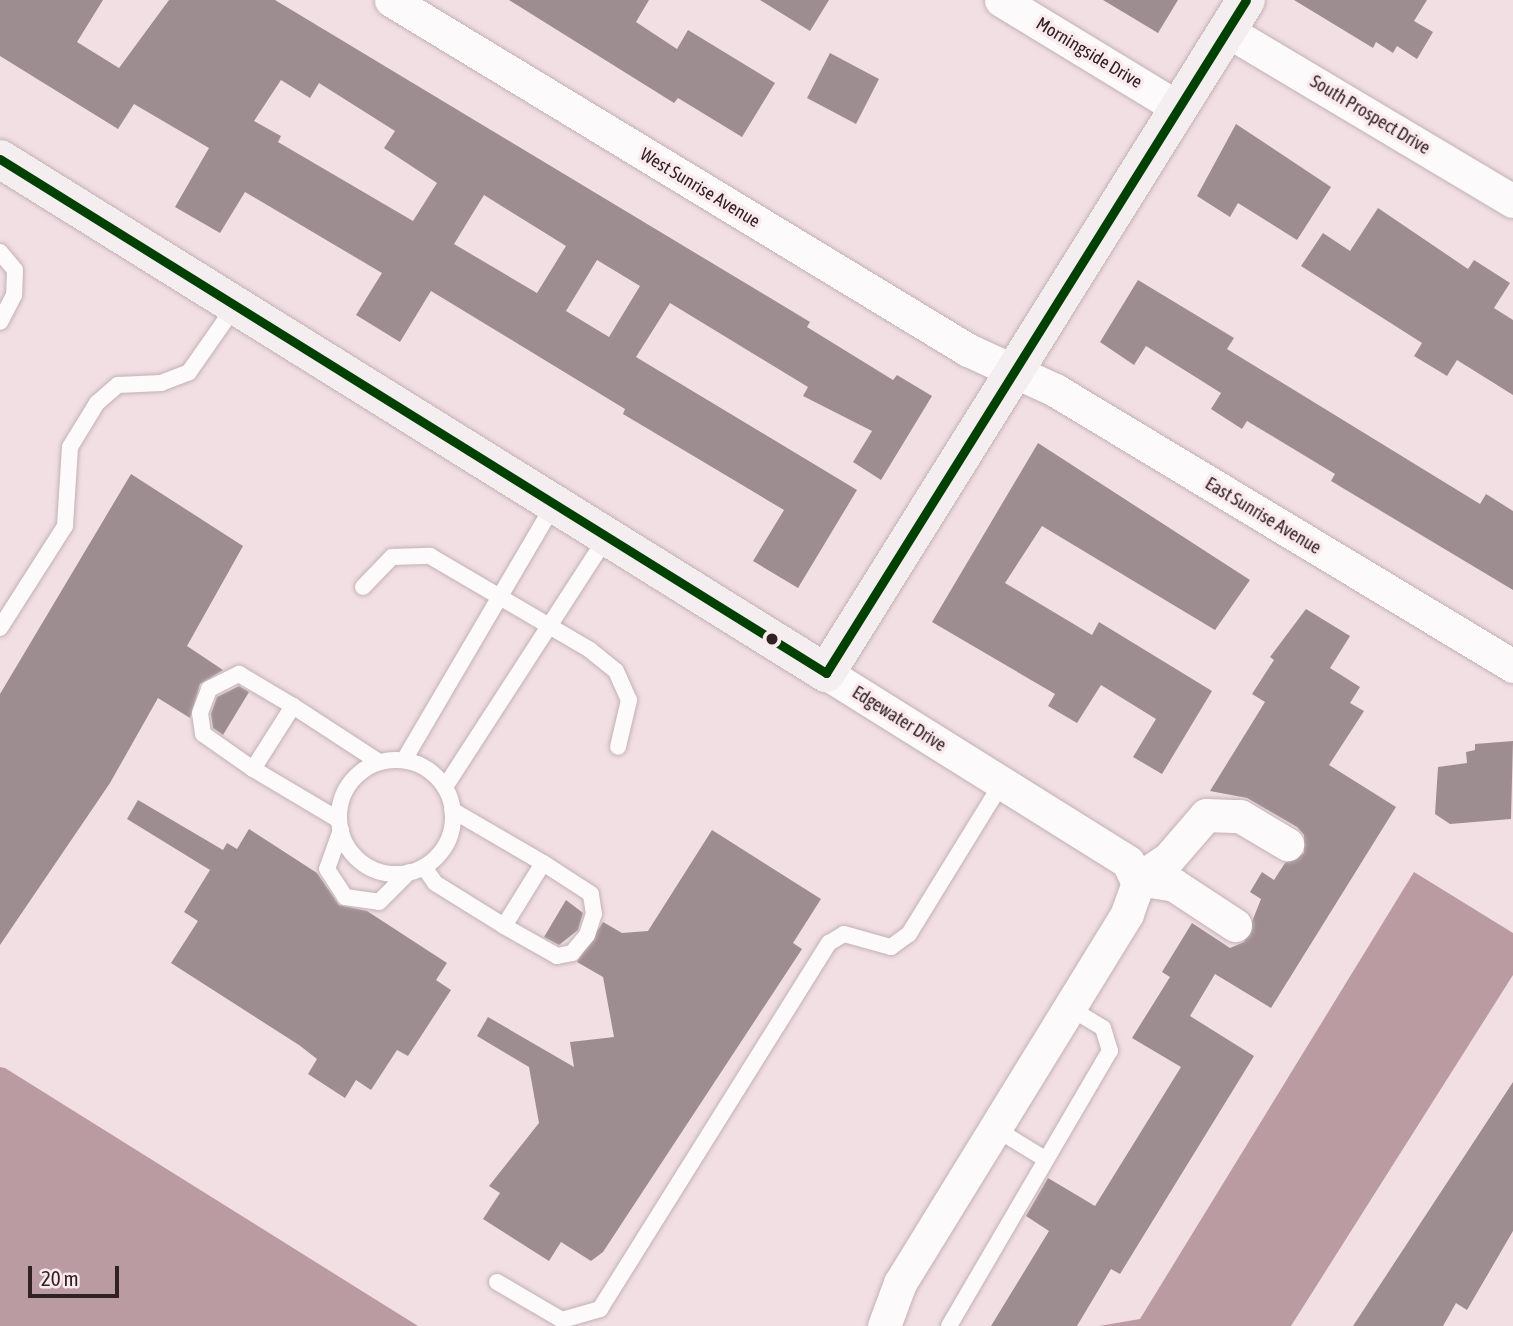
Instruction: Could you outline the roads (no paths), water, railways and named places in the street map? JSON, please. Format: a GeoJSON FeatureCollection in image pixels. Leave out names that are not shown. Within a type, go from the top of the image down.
{"type":"FeatureCollection","features":[{"type":"Feature","properties":{"kind":"street","name":"West Sunrise Avenue"},"geometry":{"type":"LineString","coordinates":[[391,0],[1011,371]]}},
{"type":"Feature","properties":{"kind":"street","name":"Morningside Drive"},"geometry":{"type":"LineString","coordinates":[[1001,0],[1177,107]]}},
{"type":"Feature","properties":{"kind":"street"},"geometry":{"type":"LineString","coordinates":[[826,673],[1011,371],[1236,15]]}},
{"type":"Feature","properties":{"kind":"street","name":"South Prospect Drive"},"geometry":{"type":"LineString","coordinates":[[1236,15],[1513,201]]}},
{"type":"Feature","properties":{"kind":"street","name":"Edgewater Drive"},"geometry":{"type":"LineString","coordinates":[[0,159],[608,535],[1128,862],[1138,879]]}},
{"type":"Feature","properties":{"kind":"street","name":"East Sunrise Avenue"},"geometry":{"type":"LineString","coordinates":[[1011,371],[1055,390],[1513,666]]}},
{"type":"Feature","properties":{"kind":"street"},"geometry":{"type":"LineString","coordinates":[[884,1326],[900,1283],[1071,1009],[1133,903],[1138,879],[1168,859],[1206,815],[1240,816],[1287,844]]}},
{"type":"Feature","properties":{"kind":"street"},"geometry":{"type":"LineString","coordinates":[[1138,879],[1174,885],[1235,925]]}},
{"type":"Feature","properties":{"kind":"lane"},"geometry":{"type":"LineString","coordinates":[[0,252],[15,270],[14,295],[0,322]]}},
{"type":"Feature","properties":{"kind":"lane"},"geometry":{"type":"LineString","coordinates":[[0,628],[65,526],[70,447],[97,403],[118,384],[161,383],[189,372],[236,305]]}},
{"type":"Feature","properties":{"kind":"lane"},"geometry":{"type":"LineString","coordinates":[[404,760],[555,503]]}},
{"type":"Feature","properties":{"kind":"lane"},"geometry":{"type":"LineString","coordinates":[[445,787],[608,535]]}},
{"type":"Feature","properties":{"kind":"lane"},"geometry":{"type":"LineString","coordinates":[[363,587],[386,560],[416,553],[447,562],[502,595],[616,671],[630,715],[618,747]]}},
{"type":"Feature","properties":{"kind":"lane"},"geometry":{"type":"LineString","coordinates":[[379,762],[239,674],[209,689],[200,713],[203,734],[340,825],[365,864],[417,869],[435,883],[557,957],[572,953],[587,935],[594,914],[591,894],[544,863],[452,810]]}},
{"type":"Feature","properties":{"kind":"lane"},"geometry":{"type":"LineString","coordinates":[[253,769],[293,706]]}},
{"type":"Feature","properties":{"kind":"lane"},"geometry":{"type":"LineString","coordinates":[[404,760],[432,772],[445,787],[452,810],[446,846],[379,902],[345,897],[327,869],[349,784],[379,762],[404,760]]}},
{"type":"Feature","properties":{"kind":"lane"},"geometry":{"type":"LineString","coordinates":[[497,1282],[562,1320],[600,1309],[829,943],[845,934],[891,947],[909,934],[1002,783]]}},
{"type":"Feature","properties":{"kind":"lane"},"geometry":{"type":"LineString","coordinates":[[504,926],[544,863]]}},
{"type":"Feature","properties":{"kind":"lane"},"geometry":{"type":"LineString","coordinates":[[949,1326],[1110,1051],[1103,1028],[1071,1009]]}},
{"type":"Feature","properties":{"kind":"lane"},"geometry":{"type":"LineString","coordinates":[[996,1129],[1045,1159]]}}]}
